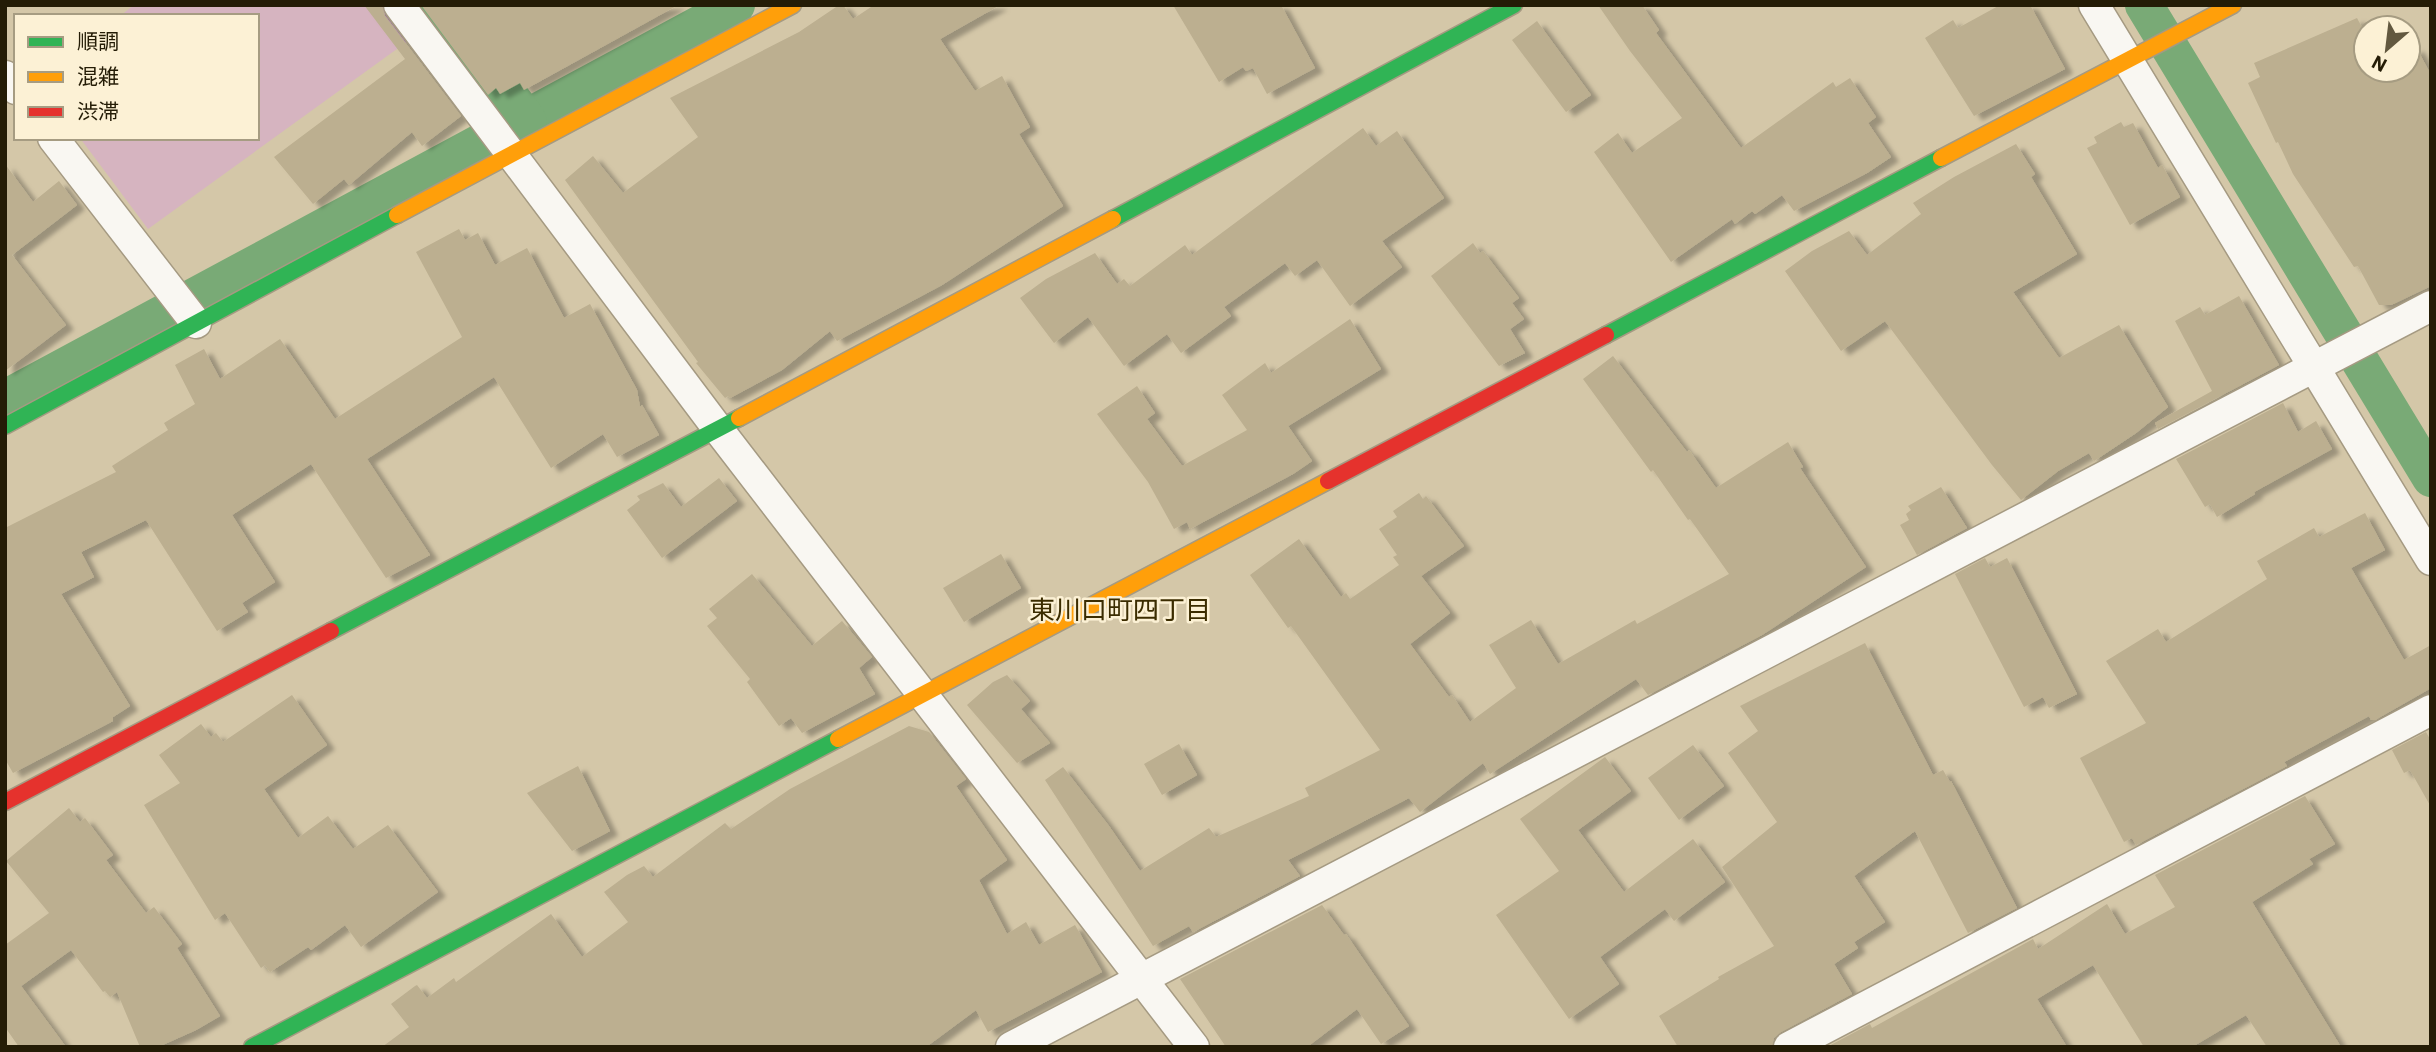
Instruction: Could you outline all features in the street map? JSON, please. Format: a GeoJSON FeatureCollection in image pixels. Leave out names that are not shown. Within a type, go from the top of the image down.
{"type":"FeatureCollection","features":[{"type":"Feature","properties":{"kind":"street"},"geometry":{"type":"LineString","coordinates":[[399,5],[718,429],[1194,1047]]}},
{"type":"Feature","properties":{"kind":"street"},"geometry":{"type":"LineString","coordinates":[[5,426],[511,153],[793,5]]}},
{"type":"Feature","properties":{"kind":"street"},"geometry":{"type":"LineString","coordinates":[[5,802],[718,429],[1514,5]]}},
{"type":"Feature","properties":{"kind":"street"},"geometry":{"type":"LineString","coordinates":[[2094,5],[2134,57],[2320,364],[2431,560]]}},
{"type":"Feature","properties":{"kind":"street"},"geometry":{"type":"LineString","coordinates":[[252,1047],[2233,5]]}},
{"type":"Feature","properties":{"kind":"street"},"geometry":{"type":"LineString","coordinates":[[55,140],[196,323]]}},
{"type":"Feature","properties":{"kind":"street"},"geometry":{"type":"LineString","coordinates":[[1011,1047],[2431,306]]}},
{"type":"Feature","properties":{"kind":"street"},"geometry":{"type":"LineString","coordinates":[[1789,1047],[2431,710]]}},
{"type":"Feature","properties":{"kind":"shaded area"},"geometry":{"type":"Polygon","coordinates":[[[134,5],[382,5],[408,41],[148,229],[81,140],[259,140],[259,14],[123,14],[134,5]]]}},
{"type":"Feature","properties":{"kind":"building"},"geometry":{"type":"Polygon","coordinates":[[[364,5],[382,5],[385,16],[461,116],[422,146],[412,132],[349,185],[344,179],[313,204],[274,157],[405,59],[364,5]]]}},
{"type":"Feature","properties":{"kind":"building"},"geometry":{"type":"Polygon","coordinates":[[[421,5],[678,5],[524,90],[520,83],[500,94],[496,88],[488,95],[421,5]]]}},
{"type":"Feature","properties":{"kind":"building"},"geometry":{"type":"Polygon","coordinates":[[[843,5],[853,19],[874,5],[1000,5],[940,39],[975,91],[1002,76],[1030,127],[1019,134],[1063,206],[942,285],[837,341],[830,331],[782,370],[730,398],[725,398],[696,363],[698,362],[565,180],[593,156],[623,193],[698,137],[670,98],[799,32],[843,5]]]}},
{"type":"Feature","properties":{"kind":"building"},"geometry":{"type":"Polygon","coordinates":[[[1173,5],[1281,5],[1315,68],[1267,94],[1253,68],[1246,71],[1243,67],[1219,82],[1173,5]]]}},
{"type":"Feature","properties":{"kind":"building"},"geometry":{"type":"Polygon","coordinates":[[[1598,5],[1642,5],[1659,30],[1656,33],[1741,148],[1833,82],[1836,87],[1850,78],[1876,117],[1868,123],[1891,157],[1867,173],[1794,211],[1782,195],[1755,214],[1752,211],[1735,224],[1732,219],[1671,262],[1594,152],[1618,133],[1632,153],[1682,118],[1598,5]]]}},
{"type":"Feature","properties":{"kind":"building"},"geometry":{"type":"Polygon","coordinates":[[[2000,5],[2030,5],[2065,69],[1974,116],[1925,38],[1953,20],[1958,28],[2000,5]]]}},
{"type":"Feature","properties":{"kind":"building"},"geometry":{"type":"Polygon","coordinates":[[[2352,20],[2352,84],[2422,84],[2422,58],[2431,75],[2431,286],[2391,305],[2379,305],[2358,266],[2354,267],[2293,174],[2278,142],[2276,143],[2248,83],[2260,77],[2254,63],[2352,20]]]}},
{"type":"Feature","properties":{"kind":"building"},"geometry":{"type":"Polygon","coordinates":[[[1537,21],[1591,95],[1566,112],[1512,40],[1537,21]]]}},
{"type":"Feature","properties":{"kind":"building"},"geometry":{"type":"Polygon","coordinates":[[[2121,122],[2124,127],[2133,123],[2158,168],[2162,165],[2180,197],[2130,225],[2087,148],[2097,143],[2094,137],[2121,122]]]}},
{"type":"Feature","properties":{"kind":"building"},"geometry":{"type":"Polygon","coordinates":[[[1363,128],[1376,146],[1397,131],[1444,198],[1382,241],[1402,267],[1350,306],[1317,260],[1295,276],[1285,263],[1224,307],[1231,316],[1181,353],[1167,334],[1124,366],[1088,317],[1054,343],[1020,298],[1046,279],[1095,253],[1117,284],[1124,279],[1130,286],[1185,245],[1192,255],[1363,128]]]}},
{"type":"Feature","properties":{"kind":"building"},"geometry":{"type":"Polygon","coordinates":[[[2016,144],[2035,174],[2031,177],[2077,254],[2013,292],[2059,358],[2119,325],[2168,407],[2136,433],[2094,461],[2089,453],[2058,471],[2021,500],[1885,321],[1841,351],[1785,271],[1812,251],[1849,231],[1867,255],[1921,214],[1913,203],[1954,177],[2016,144]]]}},
{"type":"Feature","properties":{"kind":"building"},"geometry":{"type":"Polygon","coordinates":[[[5,164],[33,202],[59,181],[77,205],[12,255],[66,325],[5,371],[5,164]]]}},
{"type":"Feature","properties":{"kind":"building"},"geometry":{"type":"Polygon","coordinates":[[[459,229],[465,240],[478,233],[495,265],[527,248],[564,318],[590,304],[637,390],[640,407],[642,405],[659,435],[617,457],[603,434],[551,468],[494,377],[367,459],[430,555],[386,578],[311,464],[232,515],[275,582],[242,603],[248,612],[217,631],[146,520],[81,552],[94,577],[61,594],[130,706],[113,717],[113,721],[13,773],[5,759],[5,528],[116,472],[112,466],[168,430],[164,423],[195,404],[175,365],[204,349],[220,379],[280,339],[335,419],[462,337],[416,252],[459,229]]]}},
{"type":"Feature","properties":{"kind":"building"},"geometry":{"type":"Polygon","coordinates":[[[1473,243],[1480,253],[1483,251],[1519,298],[1512,303],[1524,319],[1510,329],[1525,353],[1499,366],[1431,276],[1473,243]]]}},
{"type":"Feature","properties":{"kind":"building"},"geometry":{"type":"Polygon","coordinates":[[[2239,296],[2279,365],[2158,429],[2155,423],[2212,391],[2175,321],[2200,307],[2205,315],[2239,296]]]}},
{"type":"Feature","properties":{"kind":"building"},"geometry":{"type":"Polygon","coordinates":[[[1350,319],[1381,369],[1288,426],[1312,461],[1293,474],[1190,529],[1187,522],[1174,529],[1148,482],[1097,414],[1137,386],[1155,413],[1147,419],[1182,466],[1247,430],[1222,395],[1265,363],[1271,373],[1350,319]]]}},
{"type":"Feature","properties":{"kind":"building"},"geometry":{"type":"Polygon","coordinates":[[[1613,356],[1716,488],[1788,442],[1803,467],[1800,468],[1866,567],[1762,635],[1648,695],[1636,679],[1490,774],[1483,763],[1420,812],[1409,798],[1288,860],[1300,876],[1193,932],[1189,926],[1153,946],[1045,780],[1063,767],[1140,871],[1209,828],[1216,837],[1309,796],[1305,788],[1380,750],[1291,626],[1288,628],[1250,575],[1299,539],[1341,597],[1346,593],[1350,599],[1399,565],[1393,557],[1397,555],[1379,529],[1397,517],[1393,511],[1419,493],[1423,499],[1426,496],[1464,546],[1421,576],[1450,613],[1410,644],[1449,697],[1452,695],[1470,722],[1516,688],[1489,645],[1531,620],[1558,664],[1635,620],[1637,624],[1729,574],[1583,379],[1613,356]]]}},
{"type":"Feature","properties":{"kind":"building"},"geometry":{"type":"Polygon","coordinates":[[[2283,403],[2298,432],[2316,421],[2332,449],[2254,492],[2255,494],[2217,517],[2210,504],[2205,507],[2176,459],[2283,403]]]}},
{"type":"Feature","properties":{"kind":"building"},"geometry":{"type":"Polygon","coordinates":[[[719,478],[737,501],[662,558],[627,510],[640,500],[637,496],[663,483],[681,507],[719,478]]]}},
{"type":"Feature","properties":{"kind":"building"},"geometry":{"type":"Polygon","coordinates":[[[1941,487],[1967,528],[1917,555],[1900,525],[1909,520],[1906,514],[1911,510],[1908,506],[1941,487]]]}},
{"type":"Feature","properties":{"kind":"building"},"geometry":{"type":"Polygon","coordinates":[[[2365,513],[2385,550],[2351,568],[2404,660],[2431,645],[2431,688],[2375,720],[2371,720],[2369,716],[2284,762],[2287,766],[2136,845],[2132,838],[2124,842],[2080,758],[2146,723],[2106,661],[2158,629],[2166,642],[2267,579],[2257,561],[2314,528],[2319,537],[2365,513]]]}},
{"type":"Feature","properties":{"kind":"building"},"geometry":{"type":"Polygon","coordinates":[[[1001,554],[1021,588],[964,622],[943,588],[1001,554]]]}},
{"type":"Feature","properties":{"kind":"building"},"geometry":{"type":"Polygon","coordinates":[[[1985,558],[1990,567],[2007,558],[2077,694],[2049,708],[2043,697],[2024,707],[1955,574],[1985,558]]]}},
{"type":"Feature","properties":{"kind":"building"},"geometry":{"type":"Polygon","coordinates":[[[752,574],[812,646],[842,621],[872,657],[859,668],[875,694],[802,733],[791,718],[779,726],[747,682],[750,679],[707,626],[717,618],[709,609],[752,574]]]}},
{"type":"Feature","properties":{"kind":"building"},"geometry":{"type":"Polygon","coordinates":[[[1865,643],[1933,775],[1943,770],[1951,781],[2017,908],[1968,933],[1915,831],[1854,876],[1885,922],[1854,942],[1858,948],[1834,964],[1852,994],[1781,1032],[1774,1038],[1772,1047],[1678,1047],[1659,1016],[1719,979],[1718,977],[1774,946],[1722,867],[1777,822],[1728,753],[1758,731],[1740,706],[1865,643]]]}},
{"type":"Feature","properties":{"kind":"building"},"geometry":{"type":"Polygon","coordinates":[[[1007,675],[1030,701],[1021,709],[1050,743],[1017,763],[967,705],[993,682],[1007,675]]]}},
{"type":"Feature","properties":{"kind":"building"},"geometry":{"type":"Polygon","coordinates":[[[292,695],[327,745],[264,789],[298,838],[328,816],[353,849],[388,825],[438,892],[361,947],[345,925],[311,950],[308,947],[270,972],[265,965],[261,968],[225,913],[215,920],[144,805],[180,783],[159,755],[201,724],[211,737],[216,733],[223,742],[292,695]]]}},
{"type":"Feature","properties":{"kind":"building"},"geometry":{"type":"Polygon","coordinates":[[[909,726],[929,732],[966,779],[956,786],[1007,860],[979,880],[1007,934],[1026,922],[1039,945],[1075,925],[1102,972],[988,1032],[976,1010],[926,1047],[382,1047],[409,1027],[391,1004],[415,986],[417,985],[427,998],[454,978],[456,982],[551,914],[582,957],[628,922],[604,892],[627,875],[644,866],[653,877],[725,823],[731,829],[790,789],[909,726]]]}},
{"type":"Feature","properties":{"kind":"building"},"geometry":{"type":"Polygon","coordinates":[[[2426,732],[2431,741],[2431,807],[2410,770],[2404,773],[2392,750],[2426,732]]]}},
{"type":"Feature","properties":{"kind":"building"},"geometry":{"type":"Polygon","coordinates":[[[1179,744],[1197,775],[1162,795],[1144,764],[1179,744]]]}},
{"type":"Feature","properties":{"kind":"building"},"geometry":{"type":"Polygon","coordinates":[[[1693,745],[1724,786],[1679,820],[1648,778],[1693,745]]]}},
{"type":"Feature","properties":{"kind":"building"},"geometry":{"type":"Polygon","coordinates":[[[1605,757],[1631,791],[1578,830],[1624,892],[1693,839],[1725,882],[1674,921],[1665,909],[1600,957],[1619,984],[1569,1019],[1496,915],[1559,871],[1520,819],[1605,757]]]}},
{"type":"Feature","properties":{"kind":"building"},"geometry":{"type":"Polygon","coordinates":[[[578,766],[610,831],[572,851],[527,793],[578,766]]]}},
{"type":"Feature","properties":{"kind":"building"},"geometry":{"type":"Polygon","coordinates":[[[2305,796],[2335,844],[2309,859],[2313,864],[2252,902],[2341,1047],[2267,1047],[2246,1015],[2192,1047],[2144,1047],[2093,965],[2037,999],[2067,1047],[1827,1047],[1870,1024],[1872,1028],[2033,939],[2038,949],[2107,904],[2125,934],[2175,907],[2155,875],[2305,796]]]}},
{"type":"Feature","properties":{"kind":"building"},"geometry":{"type":"Polygon","coordinates":[[[69,808],[80,822],[85,818],[113,855],[106,860],[146,913],[154,907],[182,944],[177,948],[220,1016],[158,1047],[140,1047],[117,992],[110,997],[103,992],[71,950],[21,986],[66,1047],[19,1047],[5,1027],[5,945],[49,913],[6,861],[69,808]]]}},
{"type":"Feature","properties":{"kind":"building"},"geometry":{"type":"Polygon","coordinates":[[[1322,905],[1344,935],[1346,934],[1409,1026],[1381,1044],[1357,1009],[1307,1047],[1226,1047],[1180,979],[1322,905]]]}},
{"type":"Feature","properties":{"kind":"waterway"},"geometry":{"type":"LineString","coordinates":[[5,399],[736,5]]}},
{"type":"Feature","properties":{"kind":"waterway"},"geometry":{"type":"LineString","coordinates":[[2144,5],[2431,478]]}},
{"type":"Feature","properties":{"kind":"waterway"},"geometry":{"type":"LineString","coordinates":[[435,20],[514,125]]}},
{"type":"Feature","properties":{"kind":"traffic: fast"},"geometry":{"type":"LineString","coordinates":[[1113,219],[1514,5]]}},
{"type":"Feature","properties":{"kind":"traffic: fast"},"geometry":{"type":"LineString","coordinates":[[1606,335],[1941,158]]}},
{"type":"Feature","properties":{"kind":"traffic: fast"},"geometry":{"type":"LineString","coordinates":[[5,426],[397,215]]}},
{"type":"Feature","properties":{"kind":"traffic: fast"},"geometry":{"type":"LineString","coordinates":[[331,631],[739,418]]}},
{"type":"Feature","properties":{"kind":"traffic: fast"},"geometry":{"type":"LineString","coordinates":[[252,1047],[838,739]]}},
{"type":"Feature","properties":{"kind":"traffic: slow"},"geometry":{"type":"LineString","coordinates":[[397,215],[793,5]]}},
{"type":"Feature","properties":{"kind":"traffic: slow"},"geometry":{"type":"LineString","coordinates":[[1941,158],[2233,5]]}},
{"type":"Feature","properties":{"kind":"traffic: slow"},"geometry":{"type":"LineString","coordinates":[[739,418],[1113,219]]}},
{"type":"Feature","properties":{"kind":"traffic: slow"},"geometry":{"type":"LineString","coordinates":[[838,739],[1328,481]]}},
{"type":"Feature","properties":{"kind":"traffic: jam"},"geometry":{"type":"LineString","coordinates":[[1328,481],[1606,335]]}},
{"type":"Feature","properties":{"kind":"traffic: jam"},"geometry":{"type":"LineString","coordinates":[[5,802],[331,631]]}},
{"type":"Feature","properties":{"kind":"district","name":"東川口町四丁目"},"geometry":{"type":"Point","coordinates":[1120,609]}}]}
